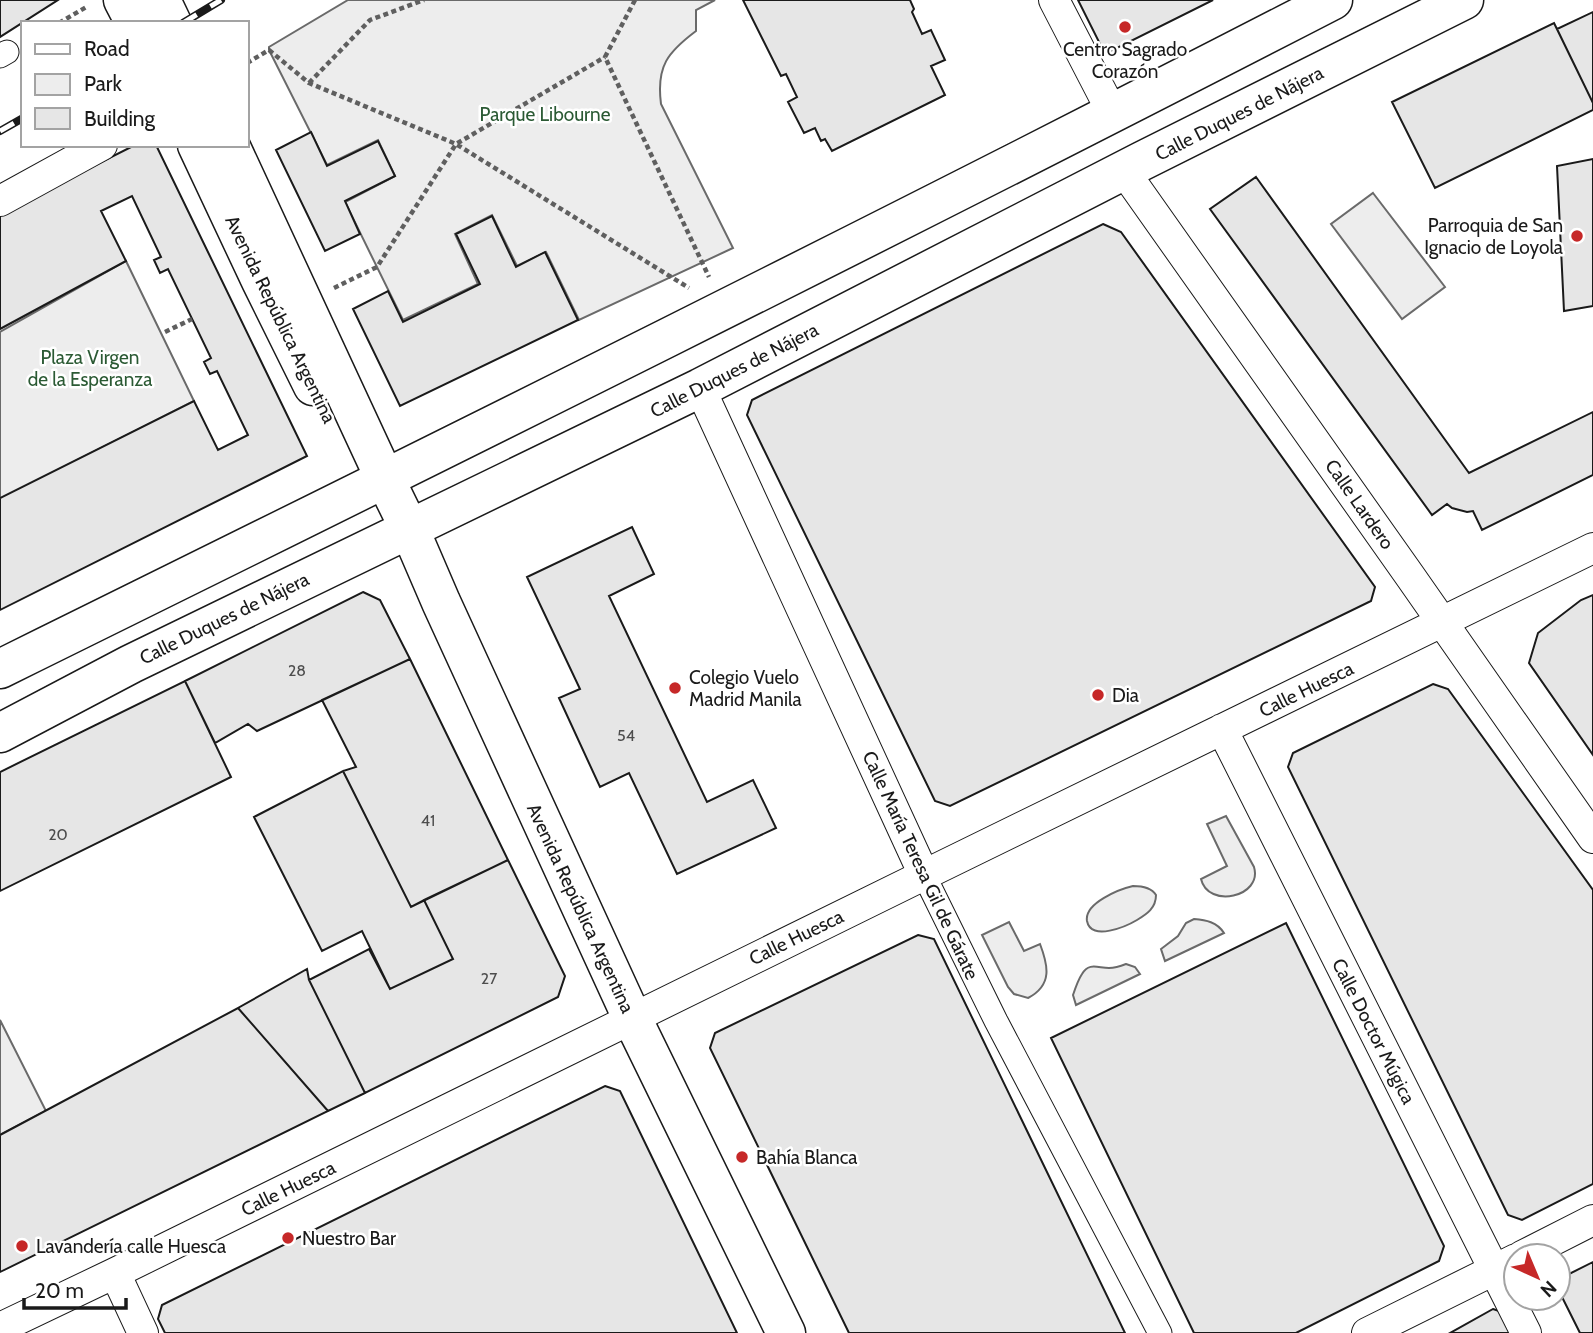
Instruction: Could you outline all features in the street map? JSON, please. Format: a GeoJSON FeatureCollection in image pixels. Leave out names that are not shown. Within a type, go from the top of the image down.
{"type":"FeatureCollection","features":[{"type":"Feature","properties":{"kind":"main road"},"geometry":{"type":"LineString","coordinates":[[160,0],[171,21]]}},
{"type":"Feature","properties":{"kind":"main road"},"geometry":{"type":"LineString","coordinates":[[0,669],[1113,114],[1333,0]]}},
{"type":"Feature","properties":{"kind":"main road","name":"Calle Duques de Nájera"},"geometry":{"type":"LineString","coordinates":[[0,733],[131,664],[700,388],[1464,0]]}},
{"type":"Feature","properties":{"kind":"main road"},"geometry":{"type":"LineString","coordinates":[[106,3],[132,21]]}},
{"type":"Feature","properties":{"kind":"main road","name":"Avenida República Argentina"},"geometry":{"type":"LineString","coordinates":[[198,147],[267,294],[334,427],[385,479]]}},
{"type":"Feature","properties":{"kind":"main road","name":"Avenida República Argentina"},"geometry":{"type":"LineString","coordinates":[[231,147],[410,530],[632,1018],[786,1333]]}},
{"type":"Feature","properties":{"kind":"street"},"geometry":{"type":"LineString","coordinates":[[1054,0],[1113,114]]}},
{"type":"Feature","properties":{"kind":"street"},"geometry":{"type":"LineString","coordinates":[[0,201],[98,147]]}},
{"type":"Feature","properties":{"kind":"street","name":"Calle Lardero"},"geometry":{"type":"LineString","coordinates":[[1124,171],[1593,838]]}},
{"type":"Feature","properties":{"kind":"street","name":"Calle María Teresa Gil de Gárate"},"geometry":{"type":"LineString","coordinates":[[700,388],[924,875],[996,1021],[1160,1333]]}},
{"type":"Feature","properties":{"kind":"street","name":"Calle Huesca"},"geometry":{"type":"LineString","coordinates":[[0,1328],[1593,548]]}},
{"type":"Feature","properties":{"kind":"street","name":"Calle Doctor Múgica"},"geometry":{"type":"LineString","coordinates":[[1222,729],[1502,1258]]}},
{"type":"Feature","properties":{"kind":"street"},"geometry":{"type":"LineString","coordinates":[[1550,1242],[1593,1220]]}},
{"type":"Feature","properties":{"kind":"street"},"geometry":{"type":"LineString","coordinates":[[1367,1333],[1502,1266]]}},
{"type":"Feature","properties":{"kind":"street"},"geometry":{"type":"LineString","coordinates":[[115,1273],[143,1333]]}},
{"type":"Feature","properties":{"kind":"street","name":"Calle Doctor Múgica"},"geometry":{"type":"LineString","coordinates":[[1520,1312],[1526,1333]]}},
{"type":"Feature","properties":{"kind":"path"},"geometry":{"type":"LineString","coordinates":[[309,83],[370,20],[424,0]]}},
{"type":"Feature","properties":{"kind":"path"},"geometry":{"type":"LineString","coordinates":[[326,291],[377,267],[456,144],[605,57],[635,0]]}},
{"type":"Feature","properties":{"kind":"path"},"geometry":{"type":"LineString","coordinates":[[63,21],[106,3]]}},
{"type":"Feature","properties":{"kind":"path"},"geometry":{"type":"LineString","coordinates":[[248,62],[269,50],[309,83],[456,144],[724,309]]}},
{"type":"Feature","properties":{"kind":"path"},"geometry":{"type":"LineString","coordinates":[[605,57],[724,309]]}},
{"type":"Feature","properties":{"kind":"path"},"geometry":{"type":"LineString","coordinates":[[165,332],[192,319]]}},
{"type":"Feature","properties":{"kind":"green space","name":"Parque Libourne"},"geometry":{"type":"Polygon","coordinates":[[[348,0],[715,0],[696,10],[696,31],[671,53],[666,61],[660,80],[660,91],[661,104],[733,248],[579,320],[546,252],[517,266],[492,215],[455,234],[478,284],[403,320],[345,202],[395,176],[378,140],[327,165],[269,50],[269,47],[348,0]]]}},
{"type":"Feature","properties":{"kind":"green space"},"geometry":{"type":"Polygon","coordinates":[[[1373,193],[1445,287],[1402,319],[1331,224],[1373,193]]]}},
{"type":"Feature","properties":{"kind":"green space","name":"Plaza Virgen de la Esperanza"},"geometry":{"type":"Polygon","coordinates":[[[126,261],[194,401],[0,499],[0,332],[126,261]]]}},
{"type":"Feature","properties":{"kind":"green space"},"geometry":{"type":"Polygon","coordinates":[[[1226,816],[1254,867],[1255,877],[1251,886],[1234,896],[1214,894],[1206,888],[1201,879],[1227,866],[1207,824],[1226,816]]]}},
{"type":"Feature","properties":{"kind":"green space"},"geometry":{"type":"Polygon","coordinates":[[[1133,886],[1149,889],[1156,895],[1153,907],[1147,913],[1132,923],[1110,931],[1095,931],[1090,927],[1087,921],[1091,908],[1112,894],[1133,886]]]}},
{"type":"Feature","properties":{"kind":"green space"},"geometry":{"type":"Polygon","coordinates":[[[1194,919],[1211,922],[1224,933],[1165,961],[1161,949],[1178,936],[1186,923],[1194,919]]]}},
{"type":"Feature","properties":{"kind":"green space"},"geometry":{"type":"Polygon","coordinates":[[[1009,922],[1024,951],[1040,944],[1045,959],[1045,981],[1036,993],[1028,998],[1014,994],[1008,987],[982,935],[1009,922]]]}},
{"type":"Feature","properties":{"kind":"green space"},"geometry":{"type":"Polygon","coordinates":[[[1126,964],[1135,967],[1140,974],[1076,1005],[1073,995],[1085,970],[1126,964]]]}},
{"type":"Feature","properties":{"kind":"green space"},"geometry":{"type":"Polygon","coordinates":[[[0,1020],[46,1111],[0,1135],[0,1020]]]}},
{"type":"Feature","properties":{"kind":"building"},"geometry":{"type":"Polygon","coordinates":[[[0,0],[58,0],[21,21],[0,37],[0,0]]]}},
{"type":"Feature","properties":{"kind":"building"},"geometry":{"type":"Polygon","coordinates":[[[743,0],[910,0],[914,9],[912,12],[922,34],[931,30],[945,60],[931,66],[945,95],[832,151],[825,139],[821,141],[815,128],[804,133],[788,102],[797,97],[786,74],[781,76],[743,0]]]}},
{"type":"Feature","properties":{"kind":"building","name":"Centro Sagrado Corazón"},"geometry":{"type":"Polygon","coordinates":[[[1078,0],[1213,0],[1105,54],[1078,0]]]}},
{"type":"Feature","properties":{"kind":"building"},"geometry":{"type":"Polygon","coordinates":[[[1593,12],[1593,103],[1557,29],[1593,12]]]}},
{"type":"Feature","properties":{"kind":"building"},"geometry":{"type":"Polygon","coordinates":[[[1554,23],[1593,103],[1593,110],[1435,188],[1392,102],[1554,23]]]}},
{"type":"Feature","properties":{"kind":"building"},"geometry":{"type":"Polygon","coordinates":[[[311,132],[327,166],[378,141],[395,176],[345,201],[360,234],[325,251],[276,150],[311,132]]]}},
{"type":"Feature","properties":{"kind":"building"},"geometry":{"type":"Polygon","coordinates":[[[131,147],[157,147],[307,456],[0,610],[0,498],[194,401],[218,450],[248,435],[217,371],[210,374],[204,362],[211,358],[168,269],[160,273],[154,260],[161,257],[132,196],[101,211],[126,261],[0,329],[0,213],[131,147]]]}},
{"type":"Feature","properties":{"kind":"building","name":"Parroquia de San Ignacio de Loyola"},"geometry":{"type":"Polygon","coordinates":[[[1593,159],[1593,306],[1564,311],[1557,166],[1593,159]]]}},
{"type":"Feature","properties":{"kind":"building"},"geometry":{"type":"Polygon","coordinates":[[[1256,177],[1469,473],[1593,412],[1593,475],[1482,530],[1473,511],[1452,508],[1447,504],[1432,515],[1210,209],[1256,177]]]}},
{"type":"Feature","properties":{"kind":"building"},"geometry":{"type":"Polygon","coordinates":[[[492,216],[516,267],[545,252],[578,320],[400,406],[353,309],[388,291],[403,322],[480,284],[456,234],[492,216]]]}},
{"type":"Feature","properties":{"kind":"building"},"geometry":{"type":"Polygon","coordinates":[[[1103,224],[1121,232],[1375,587],[1371,601],[950,806],[935,801],[747,415],[752,400],[1103,224]]]}},
{"type":"Feature","properties":{"kind":"building"},"geometry":{"type":"Polygon","coordinates":[[[632,527],[654,574],[609,596],[707,802],[753,780],[776,828],[677,874],[629,773],[600,787],[559,698],[580,689],[527,577],[632,527]]]}},
{"type":"Feature","properties":{"kind":"building"},"geometry":{"type":"Polygon","coordinates":[[[363,592],[380,600],[410,659],[257,731],[248,724],[215,743],[185,681],[363,592]]]}},
{"type":"Feature","properties":{"kind":"building"},"geometry":{"type":"Polygon","coordinates":[[[1593,595],[1593,755],[1529,663],[1538,633],[1581,600],[1593,595]]]}},
{"type":"Feature","properties":{"kind":"building"},"geometry":{"type":"Polygon","coordinates":[[[410,659],[508,860],[411,907],[343,771],[356,767],[322,700],[410,659]]]}},
{"type":"Feature","properties":{"kind":"building"},"geometry":{"type":"Polygon","coordinates":[[[185,681],[231,777],[0,891],[0,772],[185,681]]]}},
{"type":"Feature","properties":{"kind":"building"},"geometry":{"type":"Polygon","coordinates":[[[1433,684],[1448,689],[1593,890],[1593,1184],[1522,1220],[1508,1215],[1288,767],[1293,753],[1433,684]]]}},
{"type":"Feature","properties":{"kind":"building"},"geometry":{"type":"Polygon","coordinates":[[[343,771],[411,907],[424,900],[453,959],[390,989],[362,931],[322,951],[254,817],[343,771]]]}},
{"type":"Feature","properties":{"kind":"building"},"geometry":{"type":"Polygon","coordinates":[[[508,860],[565,976],[558,997],[365,1093],[309,980],[369,949],[390,989],[453,959],[424,900],[508,860]]]}},
{"type":"Feature","properties":{"kind":"building"},"geometry":{"type":"Polygon","coordinates":[[[1286,923],[1444,1246],[1439,1261],[1296,1333],[1194,1333],[1051,1038],[1286,923]]]}},
{"type":"Feature","properties":{"kind":"building"},"geometry":{"type":"Polygon","coordinates":[[[918,935],[934,939],[1125,1333],[849,1333],[710,1048],[715,1033],[918,935]]]}},
{"type":"Feature","properties":{"kind":"building"},"geometry":{"type":"Polygon","coordinates":[[[307,969],[309,980],[365,1093],[328,1111],[238,1008],[307,969]]]}},
{"type":"Feature","properties":{"kind":"building"},"geometry":{"type":"Polygon","coordinates":[[[238,1008],[328,1111],[0,1272],[0,1135],[238,1008]]]}},
{"type":"Feature","properties":{"kind":"building"},"geometry":{"type":"Polygon","coordinates":[[[605,1086],[620,1091],[737,1333],[165,1333],[158,1319],[162,1305],[605,1086]]]}},
{"type":"Feature","properties":{"kind":"building"},"geometry":{"type":"Polygon","coordinates":[[[1593,1262],[1593,1333],[1580,1333],[1570,1312],[1572,1312],[1572,1272],[1593,1262]]]}},
{"type":"Feature","properties":{"kind":"building"},"geometry":{"type":"Polygon","coordinates":[[[1493,1309],[1508,1314],[1518,1333],[1450,1333],[1493,1309]]]}},
{"type":"Feature","properties":{"kind":"railway"},"geometry":{"type":"LineString","coordinates":[[186,21],[221,0]]}},
{"type":"Feature","properties":{"kind":"railway"},"geometry":{"type":"LineString","coordinates":[[0,131],[21,119]]}},
{"type":"Feature","properties":{"kind":"place","name":"Centro Sagrado Corazón"},"geometry":{"type":"Point","coordinates":[1125,27]}},
{"type":"Feature","properties":{"kind":"place","name":"Parroquia de San Ignacio de Loyola"},"geometry":{"type":"Point","coordinates":[1577,236]}},
{"type":"Feature","properties":{"kind":"place","name":"Colegio Vuelo Madrid Manila"},"geometry":{"type":"Point","coordinates":[675,688]}},
{"type":"Feature","properties":{"kind":"place","name":"Dia"},"geometry":{"type":"Point","coordinates":[1098,695]}},
{"type":"Feature","properties":{"kind":"place","name":"Bahía Blanca"},"geometry":{"type":"Point","coordinates":[742,1157]}},
{"type":"Feature","properties":{"kind":"place","name":"Nuestro Bar"},"geometry":{"type":"Point","coordinates":[288,1238]}},
{"type":"Feature","properties":{"kind":"place","name":"Lavandería calle Huesca"},"geometry":{"type":"Point","coordinates":[22,1246]}}]}
